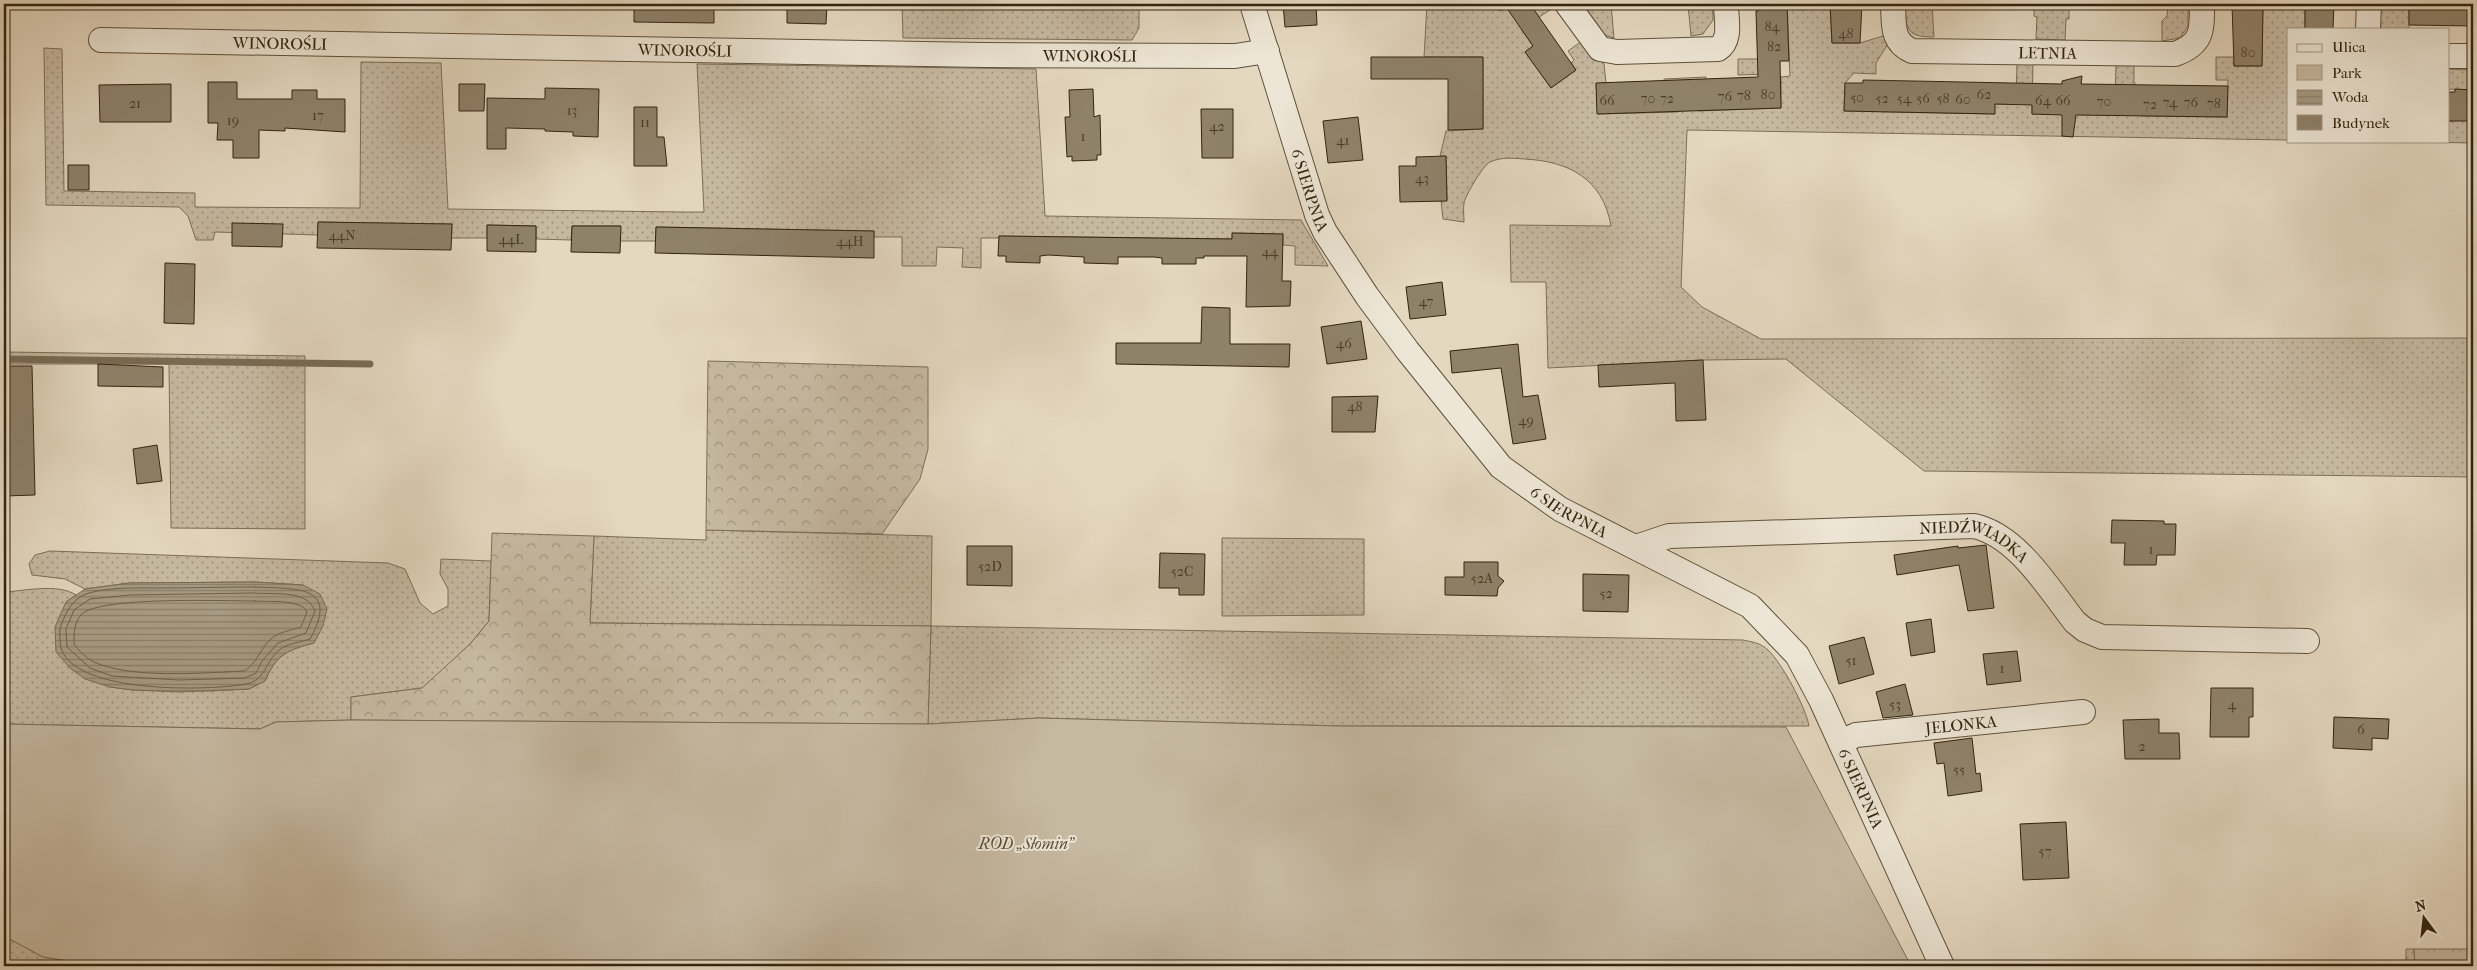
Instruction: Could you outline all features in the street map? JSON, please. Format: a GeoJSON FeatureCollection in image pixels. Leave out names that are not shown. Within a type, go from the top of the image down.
{"type":"FeatureCollection","features":[{"type":"Feature","properties":{"kind":"street","name":"6 SIERPNIA"},"geometry":{"type":"LineString","coordinates":[[1252,4],[1307,184],[1325,232],[1367,296],[1407,350],[1500,467],[1560,509],[1728,593],[1750,606],[1797,654],[1841,742],[1942,966]]}},
{"type":"Feature","properties":{"kind":"street"},"geometry":{"type":"LineString","coordinates":[[1567,4],[1600,49],[1617,52],[1718,49],[1723,45],[1726,38],[1726,4]]}},
{"type":"Feature","properties":{"kind":"street","name":"LETNIA"},"geometry":{"type":"LineString","coordinates":[[1893,4],[1894,30],[1897,39],[1903,47],[1912,51],[2175,54],[2188,49],[2198,38],[2202,30],[2202,4]]}},
{"type":"Feature","properties":{"kind":"street"},"geometry":{"type":"LineString","coordinates":[[2368,28],[2369,4]]}},
{"type":"Feature","properties":{"kind":"street","name":"WINOROŚLI"},"geometry":{"type":"LineString","coordinates":[[101,40],[982,55],[1235,56],[1267,51]]}},
{"type":"Feature","properties":{"kind":"street"},"geometry":{"type":"LineString","coordinates":[[2450,56],[2473,56]]}},
{"type":"Feature","properties":{"kind":"street","name":"NIEDŹWIADKA"},"geometry":{"type":"LineString","coordinates":[[1636,547],[1669,536],[1974,526],[1987,528],[2016,549],[2075,622],[2085,630],[2102,637],[2307,641]]}},
{"type":"Feature","properties":{"kind":"street","name":"JELONKA"},"geometry":{"type":"LineString","coordinates":[[1841,742],[1856,735],[2083,712]]}},
{"type":"Feature","properties":{"kind":"green space"},"geometry":{"type":"Polygon","coordinates":[[[902,4],[1139,4],[1139,28],[1132,40],[903,38],[902,4]]]}},
{"type":"Feature","properties":{"kind":"green space"},"geometry":{"type":"Polygon","coordinates":[[[1427,4],[1497,4],[1499,11],[1523,4],[1555,4],[1556,6],[1521,29],[1533,46],[1525,52],[1551,88],[1576,70],[1571,63],[1574,60],[1568,51],[1582,41],[1604,64],[1606,83],[1596,84],[1598,114],[1678,112],[1677,81],[1664,81],[1664,79],[1706,77],[1706,80],[1696,80],[1698,111],[1781,108],[1781,77],[1790,76],[1787,4],[1830,4],[1832,43],[1860,43],[1883,36],[1888,44],[1876,63],[1876,74],[1854,73],[1845,83],[1844,111],[1994,114],[1995,104],[2016,104],[2017,62],[2033,62],[2032,114],[2115,115],[2116,62],[2134,63],[2134,82],[2141,92],[2141,116],[2227,117],[2228,80],[2216,80],[2216,57],[2234,57],[2234,66],[2262,66],[2263,4],[2305,4],[2305,28],[2287,28],[2287,140],[1687,130],[1681,287],[1702,307],[1761,339],[2473,338],[2473,477],[1924,471],[1786,359],[1703,360],[1548,368],[1546,282],[1511,282],[1510,225],[1611,226],[1607,210],[1592,185],[1569,169],[1540,161],[1507,158],[1490,162],[1479,174],[1465,199],[1464,222],[1443,219],[1441,201],[1447,200],[1446,156],[1440,156],[1446,131],[1483,129],[1483,57],[1424,57],[1427,4]]]}},
{"type":"Feature","properties":{"kind":"green space"},"geometry":{"type":"Polygon","coordinates":[[[1583,4],[1611,4],[1614,38],[1605,35],[1583,4]]]}},
{"type":"Feature","properties":{"kind":"green space"},"geometry":{"type":"Polygon","coordinates":[[[1688,4],[1713,4],[1713,20],[1703,34],[1691,36],[1688,4]]]}},
{"type":"Feature","properties":{"kind":"green space"},"geometry":{"type":"Polygon","coordinates":[[[1905,4],[1932,4],[1934,37],[1925,37],[1909,30],[1905,4]]]}},
{"type":"Feature","properties":{"kind":"green space"},"geometry":{"type":"Polygon","coordinates":[[[2034,4],[2069,4],[2069,19],[2066,19],[2065,40],[2036,39],[2037,17],[2034,16],[2034,4]]]}},
{"type":"Feature","properties":{"kind":"green space"},"geometry":{"type":"Polygon","coordinates":[[[2168,4],[2188,4],[2188,26],[2180,38],[2162,41],[2162,21],[2167,16],[2168,4]]]}},
{"type":"Feature","properties":{"kind":"green space"},"geometry":{"type":"Polygon","coordinates":[[[2380,4],[2409,4],[2409,28],[2381,28],[2380,4]]]}},
{"type":"Feature","properties":{"kind":"green space"},"geometry":{"type":"Polygon","coordinates":[[[44,48],[62,49],[64,191],[195,193],[195,207],[360,208],[361,62],[441,63],[448,209],[681,212],[704,212],[697,64],[1036,69],[1045,216],[1301,220],[1328,266],[1295,265],[1295,246],[1283,245],[1283,234],[1233,233],[1232,239],[999,236],[999,238],[981,238],[981,268],[962,267],[963,248],[937,247],[936,266],[902,266],[902,237],[874,237],[874,231],[656,227],[656,241],[620,241],[620,226],[572,226],[571,240],[536,239],[536,226],[487,225],[487,238],[451,238],[452,224],[318,222],[318,235],[215,232],[213,240],[196,240],[188,216],[179,207],[46,205],[44,48]]]}},
{"type":"Feature","properties":{"kind":"green space"},"geometry":{"type":"Polygon","coordinates":[[[1738,59],[1757,59],[1769,74],[1738,75],[1738,59]]]}},
{"type":"Feature","properties":{"kind":"green space"},"geometry":{"type":"Polygon","coordinates":[[[2450,69],[2469,70],[2468,90],[2450,89],[2450,69]]]}},
{"type":"Feature","properties":{"kind":"green space"},"geometry":{"type":"Polygon","coordinates":[[[2468,112],[2473,112],[2473,143],[2418,142],[2450,142],[2450,121],[2468,120],[2468,112]]]}},
{"type":"Feature","properties":{"kind":"green space"},"geometry":{"type":"Polygon","coordinates":[[[4,352],[305,356],[305,529],[171,528],[169,364],[4,364],[4,352]]]}},
{"type":"Feature","properties":{"kind":"green space"},"geometry":{"type":"Polygon","coordinates":[[[708,361],[928,367],[928,449],[920,479],[882,534],[706,530],[708,361]]]}},
{"type":"Feature","properties":{"kind":"green space"},"geometry":{"type":"Polygon","coordinates":[[[706,530],[932,536],[931,626],[590,623],[594,536],[706,540],[706,530]]]}},
{"type":"Feature","properties":{"kind":"green space"},"geometry":{"type":"Polygon","coordinates":[[[492,533],[594,536],[590,623],[931,626],[928,724],[351,720],[351,697],[422,688],[470,644],[489,621],[492,533]]]}},
{"type":"Feature","properties":{"kind":"green space"},"geometry":{"type":"Polygon","coordinates":[[[1222,538],[1364,539],[1364,615],[1222,616],[1222,538]]]}},
{"type":"Feature","properties":{"kind":"green space"},"geometry":{"type":"Polygon","coordinates":[[[50,551],[388,563],[405,569],[420,603],[433,614],[448,606],[448,589],[440,574],[441,559],[491,561],[489,621],[470,644],[422,688],[351,697],[351,720],[276,722],[260,729],[4,724],[4,592],[31,589],[60,589],[76,595],[66,602],[110,687],[133,690],[210,691],[249,689],[265,681],[278,659],[296,648],[314,643],[303,585],[255,582],[129,583],[85,589],[65,579],[32,575],[29,564],[35,555],[50,551]]]}},
{"type":"Feature","properties":{"kind":"green space"},"geometry":{"type":"Polygon","coordinates":[[[931,626],[1743,640],[1762,646],[1774,656],[1798,697],[1809,726],[1340,726],[1039,718],[928,724],[931,626]]]}},
{"type":"Feature","properties":{"kind":"green space","name":"ROD „Słomin”"},"geometry":{"type":"Polygon","coordinates":[[[1039,718],[1340,726],[1786,727],[1911,966],[102,966],[43,957],[4,936],[4,724],[260,729],[276,722],[351,720],[928,724],[1039,718]]]}},
{"type":"Feature","properties":{"kind":"green space"},"geometry":{"type":"Polygon","coordinates":[[[4,936],[43,957],[102,966],[4,966],[4,936]]]}},
{"type":"Feature","properties":{"kind":"green space"},"geometry":{"type":"Polygon","coordinates":[[[2406,949],[2414,949],[2415,966],[2406,966],[2406,949]]]}},
{"type":"Feature","properties":{"kind":"green space"},"geometry":{"type":"Polygon","coordinates":[[[2414,949],[2473,949],[2473,966],[2415,966],[2414,949]]]}},
{"type":"Feature","properties":{"kind":"water"},"geometry":{"type":"Polygon","coordinates":[[[255,582],[303,585],[320,594],[327,609],[323,626],[314,643],[296,648],[278,659],[265,681],[249,689],[179,692],[110,687],[85,679],[70,668],[56,652],[55,627],[66,602],[85,589],[129,583],[255,582]]]}},
{"type":"Feature","properties":{"kind":"building"},"geometry":{"type":"Polygon","coordinates":[[[634,4],[714,4],[714,23],[634,22],[634,4]]]}},
{"type":"Feature","properties":{"kind":"building"},"geometry":{"type":"Polygon","coordinates":[[[787,4],[827,4],[826,24],[787,23],[787,4]]]}},
{"type":"Feature","properties":{"kind":"building"},"geometry":{"type":"Polygon","coordinates":[[[1283,4],[1316,4],[1317,25],[1285,27],[1283,4]]]}},
{"type":"Feature","properties":{"kind":"building"},"geometry":{"type":"Polygon","coordinates":[[[1504,4],[1530,4],[1576,70],[1551,88],[1525,52],[1533,46],[1504,4]]]}},
{"type":"Feature","properties":{"kind":"building"},"geometry":{"type":"Polygon","coordinates":[[[1758,4],[1787,4],[1789,61],[1780,61],[1781,108],[1597,114],[1596,83],[1758,77],[1756,11],[1758,11],[1758,4]]]}},
{"type":"Feature","properties":{"kind":"building"},"geometry":{"type":"Polygon","coordinates":[[[1830,4],[1862,4],[1860,43],[1832,43],[1830,4]]]}},
{"type":"Feature","properties":{"kind":"building"},"geometry":{"type":"Polygon","coordinates":[[[2232,4],[2263,4],[2262,66],[2234,66],[2232,4]]]}},
{"type":"Feature","properties":{"kind":"building"},"geometry":{"type":"Polygon","coordinates":[[[2305,4],[2334,4],[2333,28],[2305,28],[2305,4]]]}},
{"type":"Feature","properties":{"kind":"building"},"geometry":{"type":"Polygon","coordinates":[[[2409,4],[2473,4],[2473,26],[2409,25],[2409,4]]]}},
{"type":"Feature","properties":{"kind":"building"},"geometry":{"type":"Polygon","coordinates":[[[1371,57],[1483,57],[1483,129],[1448,130],[1448,79],[1371,79],[1371,57]]]}},
{"type":"Feature","properties":{"kind":"building"},"geometry":{"type":"Polygon","coordinates":[[[2082,76],[2081,84],[2228,86],[2227,117],[2076,115],[2073,137],[2062,136],[2062,115],[2032,114],[2032,105],[1995,104],[1995,114],[1844,111],[1845,83],[1863,83],[1863,80],[2062,84],[2062,81],[2082,76]]]}},
{"type":"Feature","properties":{"kind":"building"},"geometry":{"type":"Polygon","coordinates":[[[208,82],[237,82],[237,99],[292,99],[292,90],[317,90],[317,99],[345,99],[345,132],[285,128],[285,131],[259,130],[259,158],[233,158],[233,140],[217,140],[218,123],[208,123],[208,82]]]}},
{"type":"Feature","properties":{"kind":"building"},"geometry":{"type":"Polygon","coordinates":[[[171,84],[171,122],[100,122],[99,85],[171,84]]]}},
{"type":"Feature","properties":{"kind":"building"},"geometry":{"type":"Polygon","coordinates":[[[459,84],[485,84],[484,111],[459,111],[459,84]]]}},
{"type":"Feature","properties":{"kind":"building"},"geometry":{"type":"Polygon","coordinates":[[[545,88],[599,89],[598,137],[573,136],[573,132],[545,131],[545,129],[506,128],[506,149],[487,149],[487,98],[545,99],[545,88]]]}},
{"type":"Feature","properties":{"kind":"building"},"geometry":{"type":"Polygon","coordinates":[[[1093,89],[1094,117],[1100,115],[1101,155],[1097,155],[1097,160],[1072,161],[1072,156],[1067,157],[1065,117],[1070,117],[1069,90],[1093,89]]]}},
{"type":"Feature","properties":{"kind":"building"},"geometry":{"type":"Polygon","coordinates":[[[2455,89],[2473,90],[2473,112],[2468,112],[2468,121],[2450,121],[2450,92],[2455,92],[2455,89]]]}},
{"type":"Feature","properties":{"kind":"building"},"geometry":{"type":"Polygon","coordinates":[[[634,107],[657,107],[657,137],[664,137],[667,166],[634,166],[634,107]]]}},
{"type":"Feature","properties":{"kind":"building"},"geometry":{"type":"Polygon","coordinates":[[[1201,109],[1233,109],[1233,158],[1202,158],[1201,109]]]}},
{"type":"Feature","properties":{"kind":"building"},"geometry":{"type":"Polygon","coordinates":[[[1358,117],[1363,160],[1328,163],[1323,121],[1358,117]]]}},
{"type":"Feature","properties":{"kind":"building"},"geometry":{"type":"Polygon","coordinates":[[[1446,156],[1447,201],[1400,202],[1399,166],[1416,166],[1416,157],[1446,156]]]}},
{"type":"Feature","properties":{"kind":"building"},"geometry":{"type":"Polygon","coordinates":[[[68,165],[89,165],[89,190],[68,190],[68,165]]]}},
{"type":"Feature","properties":{"kind":"building"},"geometry":{"type":"Polygon","coordinates":[[[318,222],[452,224],[451,250],[317,248],[318,222]]]}},
{"type":"Feature","properties":{"kind":"building"},"geometry":{"type":"Polygon","coordinates":[[[232,223],[283,224],[282,247],[232,246],[232,223]]]}},
{"type":"Feature","properties":{"kind":"building"},"geometry":{"type":"Polygon","coordinates":[[[487,225],[536,226],[536,252],[487,251],[487,225]]]}},
{"type":"Feature","properties":{"kind":"building"},"geometry":{"type":"Polygon","coordinates":[[[572,226],[621,226],[620,253],[571,252],[572,226]]]}},
{"type":"Feature","properties":{"kind":"building"},"geometry":{"type":"Polygon","coordinates":[[[656,227],[874,231],[874,258],[655,253],[656,227]]]}},
{"type":"Feature","properties":{"kind":"building"},"geometry":{"type":"Polygon","coordinates":[[[1232,233],[1283,234],[1282,281],[1291,281],[1290,306],[1246,307],[1247,256],[1204,256],[1204,258],[1196,258],[1196,264],[1162,264],[1162,258],[1154,257],[1118,257],[1118,264],[1084,263],[1084,257],[1048,255],[1040,256],[1040,263],[1006,262],[1006,256],[998,256],[999,236],[1232,239],[1232,233]]]}},
{"type":"Feature","properties":{"kind":"building"},"geometry":{"type":"Polygon","coordinates":[[[165,263],[195,264],[194,324],[164,323],[165,263]]]}},
{"type":"Feature","properties":{"kind":"building"},"geometry":{"type":"Polygon","coordinates":[[[1442,282],[1446,315],[1410,319],[1406,287],[1442,282]]]}},
{"type":"Feature","properties":{"kind":"building"},"geometry":{"type":"Polygon","coordinates":[[[1202,307],[1230,308],[1230,344],[1290,344],[1289,367],[1116,364],[1116,343],[1201,343],[1202,307]]]}},
{"type":"Feature","properties":{"kind":"building"},"geometry":{"type":"Polygon","coordinates":[[[1361,321],[1367,359],[1327,364],[1321,327],[1361,321]]]}},
{"type":"Feature","properties":{"kind":"building"},"geometry":{"type":"Polygon","coordinates":[[[1518,344],[1523,397],[1538,395],[1546,439],[1513,444],[1501,368],[1452,373],[1450,351],[1518,344]]]}},
{"type":"Feature","properties":{"kind":"building"},"geometry":{"type":"Polygon","coordinates":[[[1703,360],[1706,420],[1676,421],[1675,383],[1599,387],[1598,365],[1703,360]]]}},
{"type":"Feature","properties":{"kind":"building"},"geometry":{"type":"Polygon","coordinates":[[[98,364],[163,367],[163,387],[98,386],[98,364]]]}},
{"type":"Feature","properties":{"kind":"building"},"geometry":{"type":"Polygon","coordinates":[[[4,366],[32,366],[35,495],[4,496],[4,366]]]}},
{"type":"Feature","properties":{"kind":"building"},"geometry":{"type":"Polygon","coordinates":[[[1378,396],[1375,432],[1332,432],[1332,397],[1378,396]]]}},
{"type":"Feature","properties":{"kind":"building"},"geometry":{"type":"Polygon","coordinates":[[[157,445],[162,481],[137,484],[133,449],[157,445]]]}},
{"type":"Feature","properties":{"kind":"building"},"geometry":{"type":"Polygon","coordinates":[[[2112,520],[2164,521],[2164,524],[2176,524],[2175,555],[2157,555],[2156,565],[2124,565],[2125,543],[2111,543],[2112,520]]]}},
{"type":"Feature","properties":{"kind":"building"},"geometry":{"type":"Polygon","coordinates":[[[1986,545],[1994,608],[1968,611],[1959,565],[1897,575],[1894,555],[1958,546],[1958,548],[1986,545]]]}},
{"type":"Feature","properties":{"kind":"building"},"geometry":{"type":"Polygon","coordinates":[[[967,546],[1012,546],[1012,586],[967,585],[967,546]]]}},
{"type":"Feature","properties":{"kind":"building"},"geometry":{"type":"Polygon","coordinates":[[[1160,553],[1205,554],[1204,595],[1179,595],[1179,588],[1159,588],[1160,553]]]}},
{"type":"Feature","properties":{"kind":"building"},"geometry":{"type":"Polygon","coordinates":[[[1464,562],[1498,562],[1498,576],[1504,581],[1498,588],[1497,596],[1445,595],[1445,577],[1464,577],[1464,562]]]}},
{"type":"Feature","properties":{"kind":"building"},"geometry":{"type":"Polygon","coordinates":[[[1583,574],[1629,575],[1628,612],[1583,611],[1583,574]]]}},
{"type":"Feature","properties":{"kind":"building"},"geometry":{"type":"Polygon","coordinates":[[[1931,619],[1935,652],[1911,656],[1906,623],[1931,619]]]}},
{"type":"Feature","properties":{"kind":"building"},"geometry":{"type":"Polygon","coordinates":[[[1864,637],[1874,674],[1839,684],[1829,646],[1864,637]]]}},
{"type":"Feature","properties":{"kind":"building"},"geometry":{"type":"Polygon","coordinates":[[[2017,651],[2021,681],[1987,685],[1983,654],[2017,651]]]}},
{"type":"Feature","properties":{"kind":"building"},"geometry":{"type":"Polygon","coordinates":[[[1905,684],[1913,715],[1883,718],[1876,692],[1905,684]]]}},
{"type":"Feature","properties":{"kind":"building"},"geometry":{"type":"Polygon","coordinates":[[[2211,688],[2253,688],[2253,717],[2249,717],[2249,737],[2210,737],[2211,688]]]}},
{"type":"Feature","properties":{"kind":"building"},"geometry":{"type":"Polygon","coordinates":[[[2334,717],[2389,719],[2388,739],[2372,738],[2372,750],[2333,748],[2334,717]]]}},
{"type":"Feature","properties":{"kind":"building"},"geometry":{"type":"Polygon","coordinates":[[[2159,719],[2159,733],[2179,733],[2180,759],[2125,759],[2123,720],[2159,719]]]}},
{"type":"Feature","properties":{"kind":"building"},"geometry":{"type":"Polygon","coordinates":[[[1972,738],[1976,774],[1980,773],[1982,791],[1948,796],[1944,763],[1937,764],[1934,743],[1972,738]]]}},
{"type":"Feature","properties":{"kind":"building"},"geometry":{"type":"Polygon","coordinates":[[[2066,822],[2069,878],[2023,880],[2020,824],[2066,822]]]}},
{"type":"Feature","properties":{"kind":"waterway"},"geometry":{"type":"LineString","coordinates":[[4,359],[370,364]]}}]}
